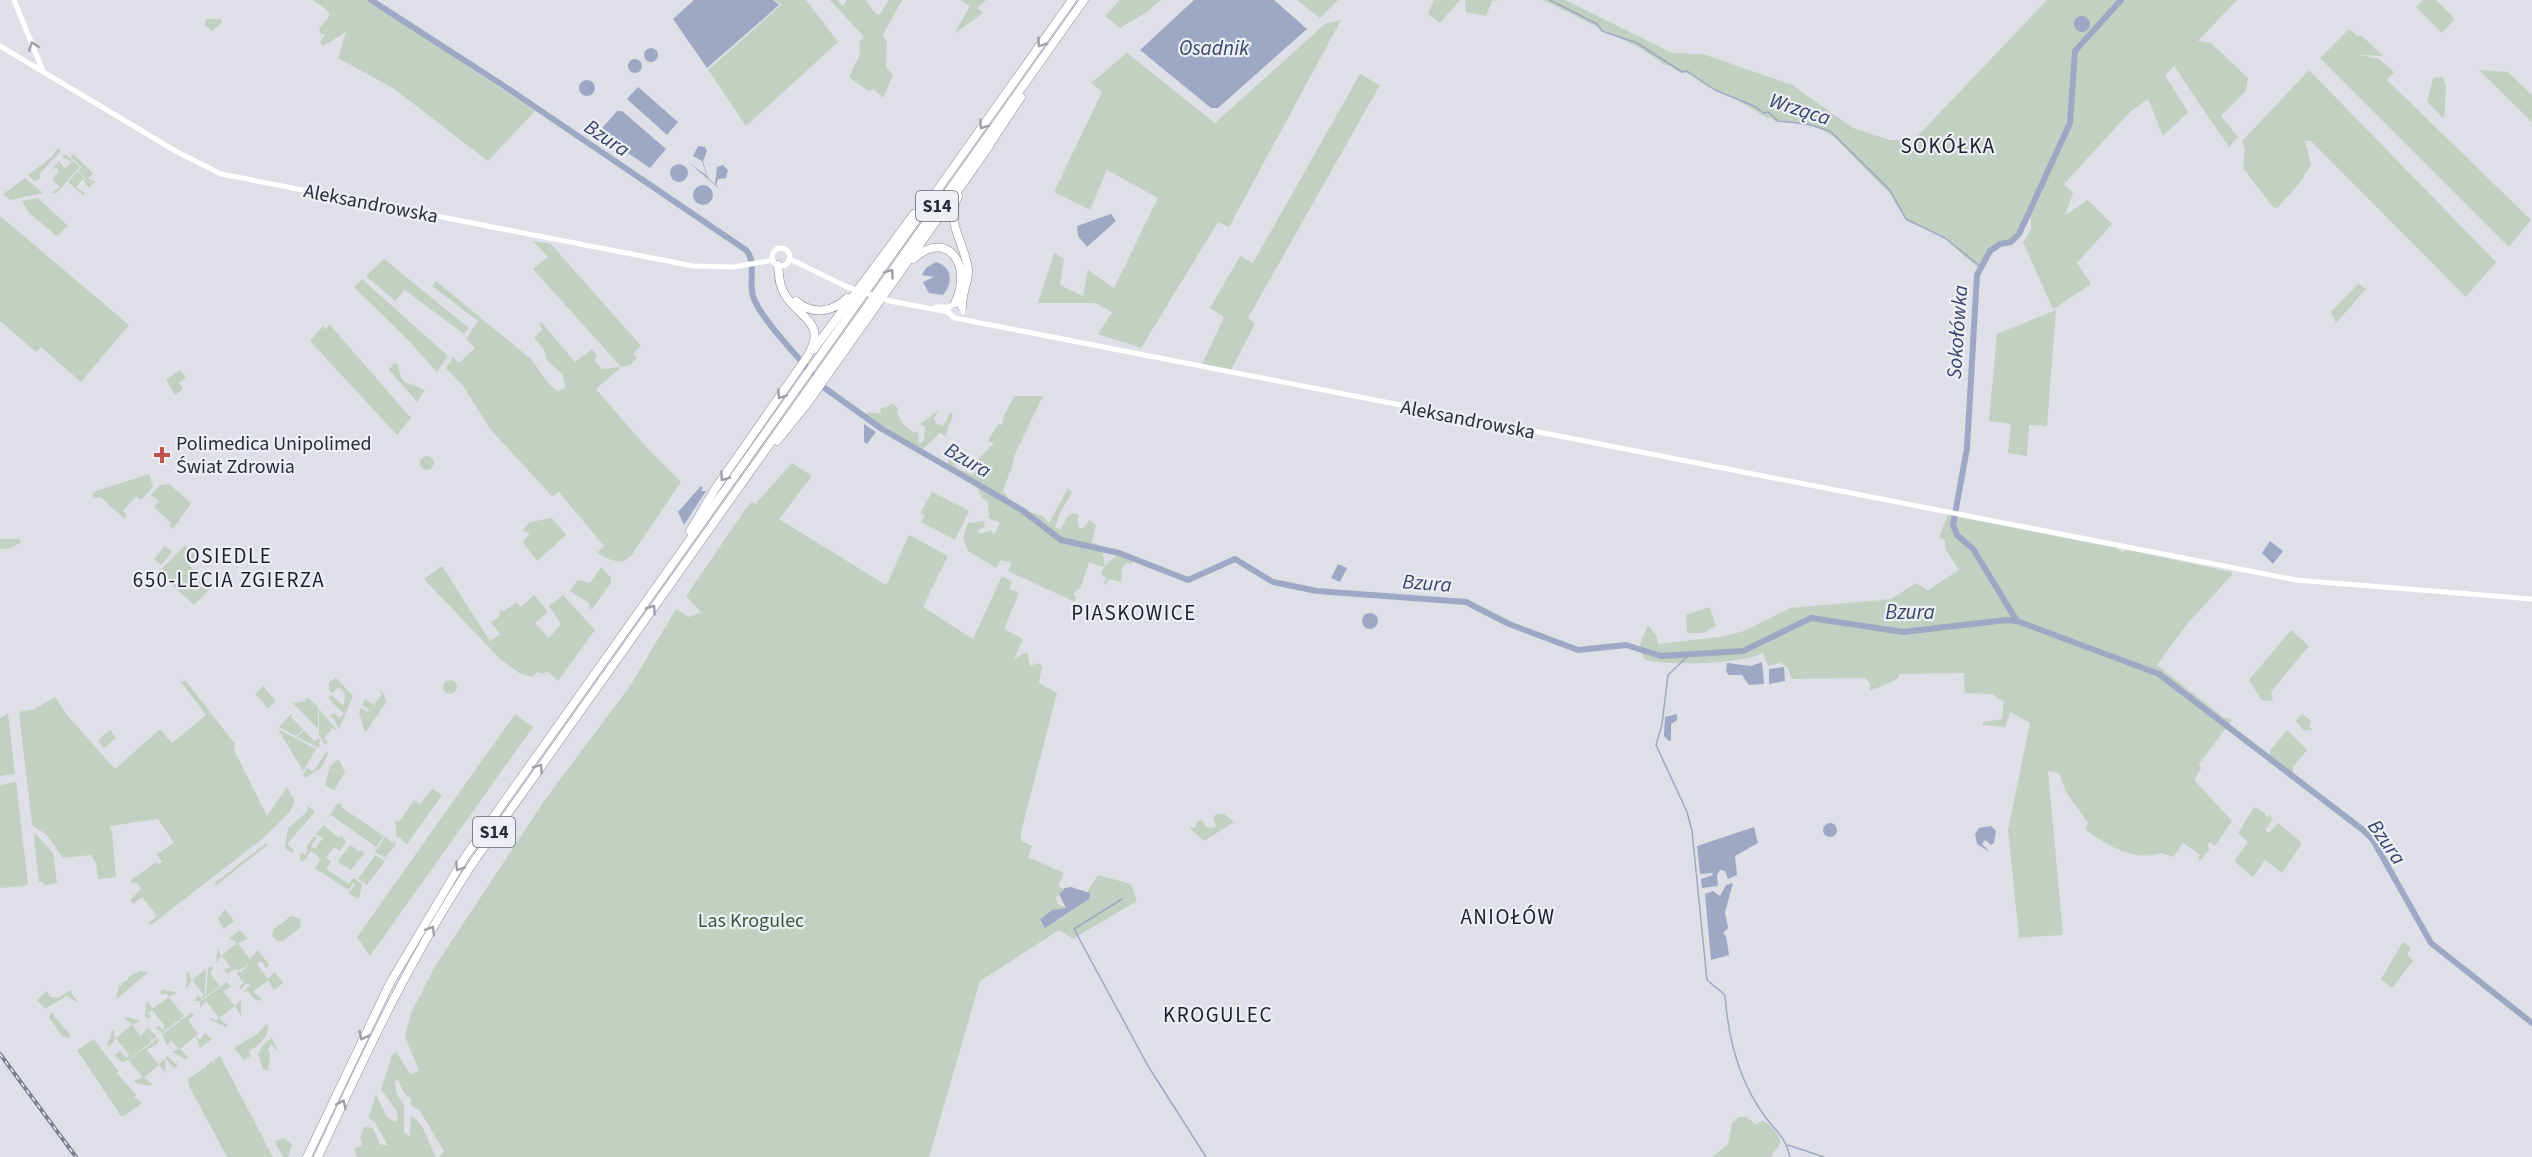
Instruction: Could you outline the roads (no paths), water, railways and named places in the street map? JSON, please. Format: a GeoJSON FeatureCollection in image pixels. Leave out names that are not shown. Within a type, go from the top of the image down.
{"type":"FeatureCollection","features":[{"type":"Feature","properties":{"kind":"highway","name":"S14"},"geometry":{"type":"LineString","coordinates":[[307,1157],[363,1036],[434,905],[668,571],[715,489],[805,376],[1072,0]]}},
{"type":"Feature","properties":{"kind":"highway","name":"S14"},"geometry":{"type":"LineString","coordinates":[[318,1157],[392,999],[453,894],[754,465],[822,376],[1084,0]]}},
{"type":"Feature","properties":{"kind":"highway"},"geometry":{"type":"LineString","coordinates":[[956,310],[968,272],[955,231],[953,210],[960,192],[1055,40]]}},
{"type":"Feature","properties":{"kind":"highway"},"geometry":{"type":"LineString","coordinates":[[822,376],[907,264],[990,145]]}},
{"type":"Feature","properties":{"kind":"highway"},"geometry":{"type":"LineString","coordinates":[[766,424],[799,368],[862,282],[955,164]]}},
{"type":"Feature","properties":{"kind":"highway"},"geometry":{"type":"LineString","coordinates":[[907,264],[923,251],[934,248],[944,249],[955,255],[961,265],[962,274],[962,285],[956,310]]}},
{"type":"Feature","properties":{"kind":"highway"},"geometry":{"type":"LineString","coordinates":[[781,262],[785,286],[791,296],[800,304],[813,310],[829,310],[839,305],[862,282]]}},
{"type":"Feature","properties":{"kind":"highway"},"geometry":{"type":"LineString","coordinates":[[781,262],[784,294],[808,318],[814,329],[815,340],[807,357]]}},
{"type":"Feature","properties":{"kind":"main road"},"geometry":{"type":"LineString","coordinates":[[16,1],[42,71]]}},
{"type":"Feature","properties":{"kind":"main road","name":"Aleksandrowska"},"geometry":{"type":"LineString","coordinates":[[0,46],[193,161],[224,174],[693,266],[741,266],[762,262],[781,262],[890,301],[956,310],[986,323],[2296,580],[2532,599]]}},
{"type":"Feature","properties":{"kind":"water"},"geometry":{"type":"Polygon","coordinates":[[[694,0],[773,0],[779,5],[707,68],[673,19],[694,0]]]}},
{"type":"Feature","properties":{"kind":"water","name":"Osadnik"},"geometry":{"type":"Polygon","coordinates":[[[1194,0],[1274,0],[1307,29],[1218,108],[1211,108],[1140,50],[1194,0]]]}},
{"type":"Feature","properties":{"kind":"water"},"geometry":{"type":"Polygon","coordinates":[[[2082,16],[2090,24],[2082,32],[2074,24],[2082,16]]]}},
{"type":"Feature","properties":{"kind":"water"},"geometry":{"type":"Polygon","coordinates":[[[648,48],[654,48],[658,55],[654,62],[648,62],[644,58],[644,52],[648,48]]]}},
{"type":"Feature","properties":{"kind":"water"},"geometry":{"type":"Polygon","coordinates":[[[632,59],[638,59],[642,66],[638,73],[632,73],[628,69],[628,63],[632,59]]]}},
{"type":"Feature","properties":{"kind":"water"},"geometry":{"type":"Polygon","coordinates":[[[587,80],[593,82],[595,88],[593,94],[587,96],[581,94],[579,88],[581,82],[587,80]]]}},
{"type":"Feature","properties":{"kind":"water"},"geometry":{"type":"Polygon","coordinates":[[[638,87],[678,122],[667,135],[627,99],[638,87]]]}},
{"type":"Feature","properties":{"kind":"water"},"geometry":{"type":"Polygon","coordinates":[[[617,111],[622,111],[666,149],[650,168],[598,133],[617,111]]]}},
{"type":"Feature","properties":{"kind":"water"},"geometry":{"type":"Polygon","coordinates":[[[698,146],[705,147],[707,151],[703,161],[708,178],[715,184],[717,167],[723,165],[728,170],[726,178],[718,179],[716,185],[722,191],[688,162],[707,176],[702,161],[693,156],[698,146]]]}},
{"type":"Feature","properties":{"kind":"water"},"geometry":{"type":"Polygon","coordinates":[[[679,164],[685,167],[688,173],[685,179],[679,182],[673,179],[670,173],[673,167],[679,164]]]}},
{"type":"Feature","properties":{"kind":"water"},"geometry":{"type":"Polygon","coordinates":[[[703,185],[710,188],[713,195],[710,202],[703,205],[696,202],[693,195],[696,188],[703,185]]]}},
{"type":"Feature","properties":{"kind":"water"},"geometry":{"type":"Polygon","coordinates":[[[1111,214],[1116,221],[1087,247],[1078,236],[1077,226],[1111,214]]]}},
{"type":"Feature","properties":{"kind":"water"},"geometry":{"type":"Polygon","coordinates":[[[936,262],[945,267],[950,276],[949,285],[943,295],[929,293],[923,282],[934,277],[922,275],[926,268],[936,262]]]}},
{"type":"Feature","properties":{"kind":"water"},"geometry":{"type":"Polygon","coordinates":[[[864,424],[876,432],[867,444],[864,442],[864,424]]]}},
{"type":"Feature","properties":{"kind":"water"},"geometry":{"type":"Polygon","coordinates":[[[701,486],[703,488],[701,491],[706,491],[684,525],[678,512],[701,486]]]}},
{"type":"Feature","properties":{"kind":"water"},"geometry":{"type":"Polygon","coordinates":[[[2270,541],[2283,551],[2273,564],[2262,553],[2270,541]]]}},
{"type":"Feature","properties":{"kind":"water"},"geometry":{"type":"Polygon","coordinates":[[[1338,564],[1347,568],[1340,582],[1331,578],[1338,564]]]}},
{"type":"Feature","properties":{"kind":"water"},"geometry":{"type":"Polygon","coordinates":[[[1367,613],[1373,613],[1378,621],[1376,627],[1367,629],[1362,624],[1362,618],[1367,613]]]}},
{"type":"Feature","properties":{"kind":"water"},"geometry":{"type":"Polygon","coordinates":[[[1762,662],[1764,684],[1749,685],[1742,675],[1729,675],[1726,672],[1727,663],[1751,666],[1762,662]]]}},
{"type":"Feature","properties":{"kind":"water"},"geometry":{"type":"Polygon","coordinates":[[[1784,667],[1785,681],[1769,684],[1769,669],[1784,667]]]}},
{"type":"Feature","properties":{"kind":"water"},"geometry":{"type":"Polygon","coordinates":[[[1677,714],[1677,720],[1671,724],[1671,740],[1669,741],[1664,736],[1665,717],[1677,714]]]}},
{"type":"Feature","properties":{"kind":"water"},"geometry":{"type":"Polygon","coordinates":[[[1827,823],[1833,823],[1837,830],[1833,837],[1827,837],[1823,833],[1823,827],[1827,823]]]}},
{"type":"Feature","properties":{"kind":"water"},"geometry":{"type":"Polygon","coordinates":[[[1991,826],[1996,831],[1994,843],[1991,845],[1985,840],[1982,844],[1990,852],[1977,844],[1975,834],[1979,828],[1991,826]]]}},
{"type":"Feature","properties":{"kind":"water"},"geometry":{"type":"Polygon","coordinates":[[[1754,827],[1758,843],[1735,856],[1737,875],[1728,879],[1725,871],[1720,870],[1717,875],[1718,886],[1702,888],[1701,879],[1713,875],[1712,873],[1700,874],[1697,846],[1754,827]]]}},
{"type":"Feature","properties":{"kind":"water"},"geometry":{"type":"Polygon","coordinates":[[[1733,883],[1725,912],[1728,928],[1723,933],[1726,936],[1729,955],[1711,960],[1705,894],[1713,891],[1720,896],[1726,885],[1733,883]]]}},
{"type":"Feature","properties":{"kind":"water"},"geometry":{"type":"Polygon","coordinates":[[[1071,887],[1090,893],[1089,899],[1045,928],[1040,920],[1052,910],[1066,908],[1059,894],[1065,888],[1071,887]]]}},
{"type":"Feature","properties":{"kind":"waterway","name":"Bzura"},"geometry":{"type":"LineString","coordinates":[[371,0],[504,86],[746,250],[750,255],[751,287],[758,308],[811,373]]}},
{"type":"Feature","properties":{"kind":"waterway","name":"Wrząca"},"geometry":{"type":"LineString","coordinates":[[1550,0],[1597,24],[1602,31],[1637,43],[1682,72],[1687,71],[1715,90],[1754,106],[1764,113],[1768,112],[1778,121],[1808,124],[1830,131],[1890,190],[1906,219],[1945,238],[1981,267]]}},
{"type":"Feature","properties":{"kind":"waterway","name":"Sokołówka"},"geometry":{"type":"LineString","coordinates":[[2017,621],[1973,549],[1957,535],[1953,525],[1967,448],[1977,275],[1990,251],[2000,244],[2011,242],[2019,234],[2070,123],[2075,51],[2121,0]]}},
{"type":"Feature","properties":{"kind":"waterway","name":"Bzura"},"geometry":{"type":"LineString","coordinates":[[819,384],[882,429],[1022,510],[1061,540],[1119,553],[1188,580],[1235,559],[1273,582],[1317,591],[1466,602],[1509,624],[1578,650],[1626,645],[1661,656],[1743,651],[1811,618],[1903,632],[2006,620],[2017,621],[2159,674],[2363,830],[2373,840],[2431,943],[2532,1023]]}},
{"type":"Feature","properties":{"kind":"waterway"},"geometry":{"type":"LineString","coordinates":[[1690,654],[1668,675],[1662,724],[1656,745],[1687,812],[1692,831],[1707,980],[1725,995],[1732,1043],[1742,1075],[1766,1118],[1784,1140],[1790,1157]]}},
{"type":"Feature","properties":{"kind":"waterway"},"geometry":{"type":"LineString","coordinates":[[1122,899],[1074,929],[1148,1066],[1206,1157]]}},
{"type":"Feature","properties":{"kind":"waterway"},"geometry":{"type":"LineString","coordinates":[[1788,1145],[1824,1157]]}},
{"type":"Feature","properties":{"kind":"railway"},"geometry":{"type":"LineString","coordinates":[[0,1054],[76,1157]]}},
{"type":"Feature","properties":{"kind":"place","name":"Polimedica Unipolimed Świat Zdrowia"},"geometry":{"type":"Point","coordinates":[162,455]}},
{"type":"Feature","properties":{"kind":"district","name":"SOKÓŁKA"},"geometry":{"type":"Point","coordinates":[1948,146]}},
{"type":"Feature","properties":{"kind":"district","name":"OSIEDLE 650-LECIA ZGIERZA"},"geometry":{"type":"Point","coordinates":[229,568]}},
{"type":"Feature","properties":{"kind":"district","name":"PIASKOWICE"},"geometry":{"type":"Point","coordinates":[1134,613]}},
{"type":"Feature","properties":{"kind":"district","name":"ANIOŁÓW"},"geometry":{"type":"Point","coordinates":[1508,917]}},
{"type":"Feature","properties":{"kind":"district","name":"KROGULEC"},"geometry":{"type":"Point","coordinates":[1218,1015]}},
{"type":"Feature","properties":{"kind":"park label","name":"Las Krogulec"},"geometry":{"type":"Point","coordinates":[751,920]}}]}
